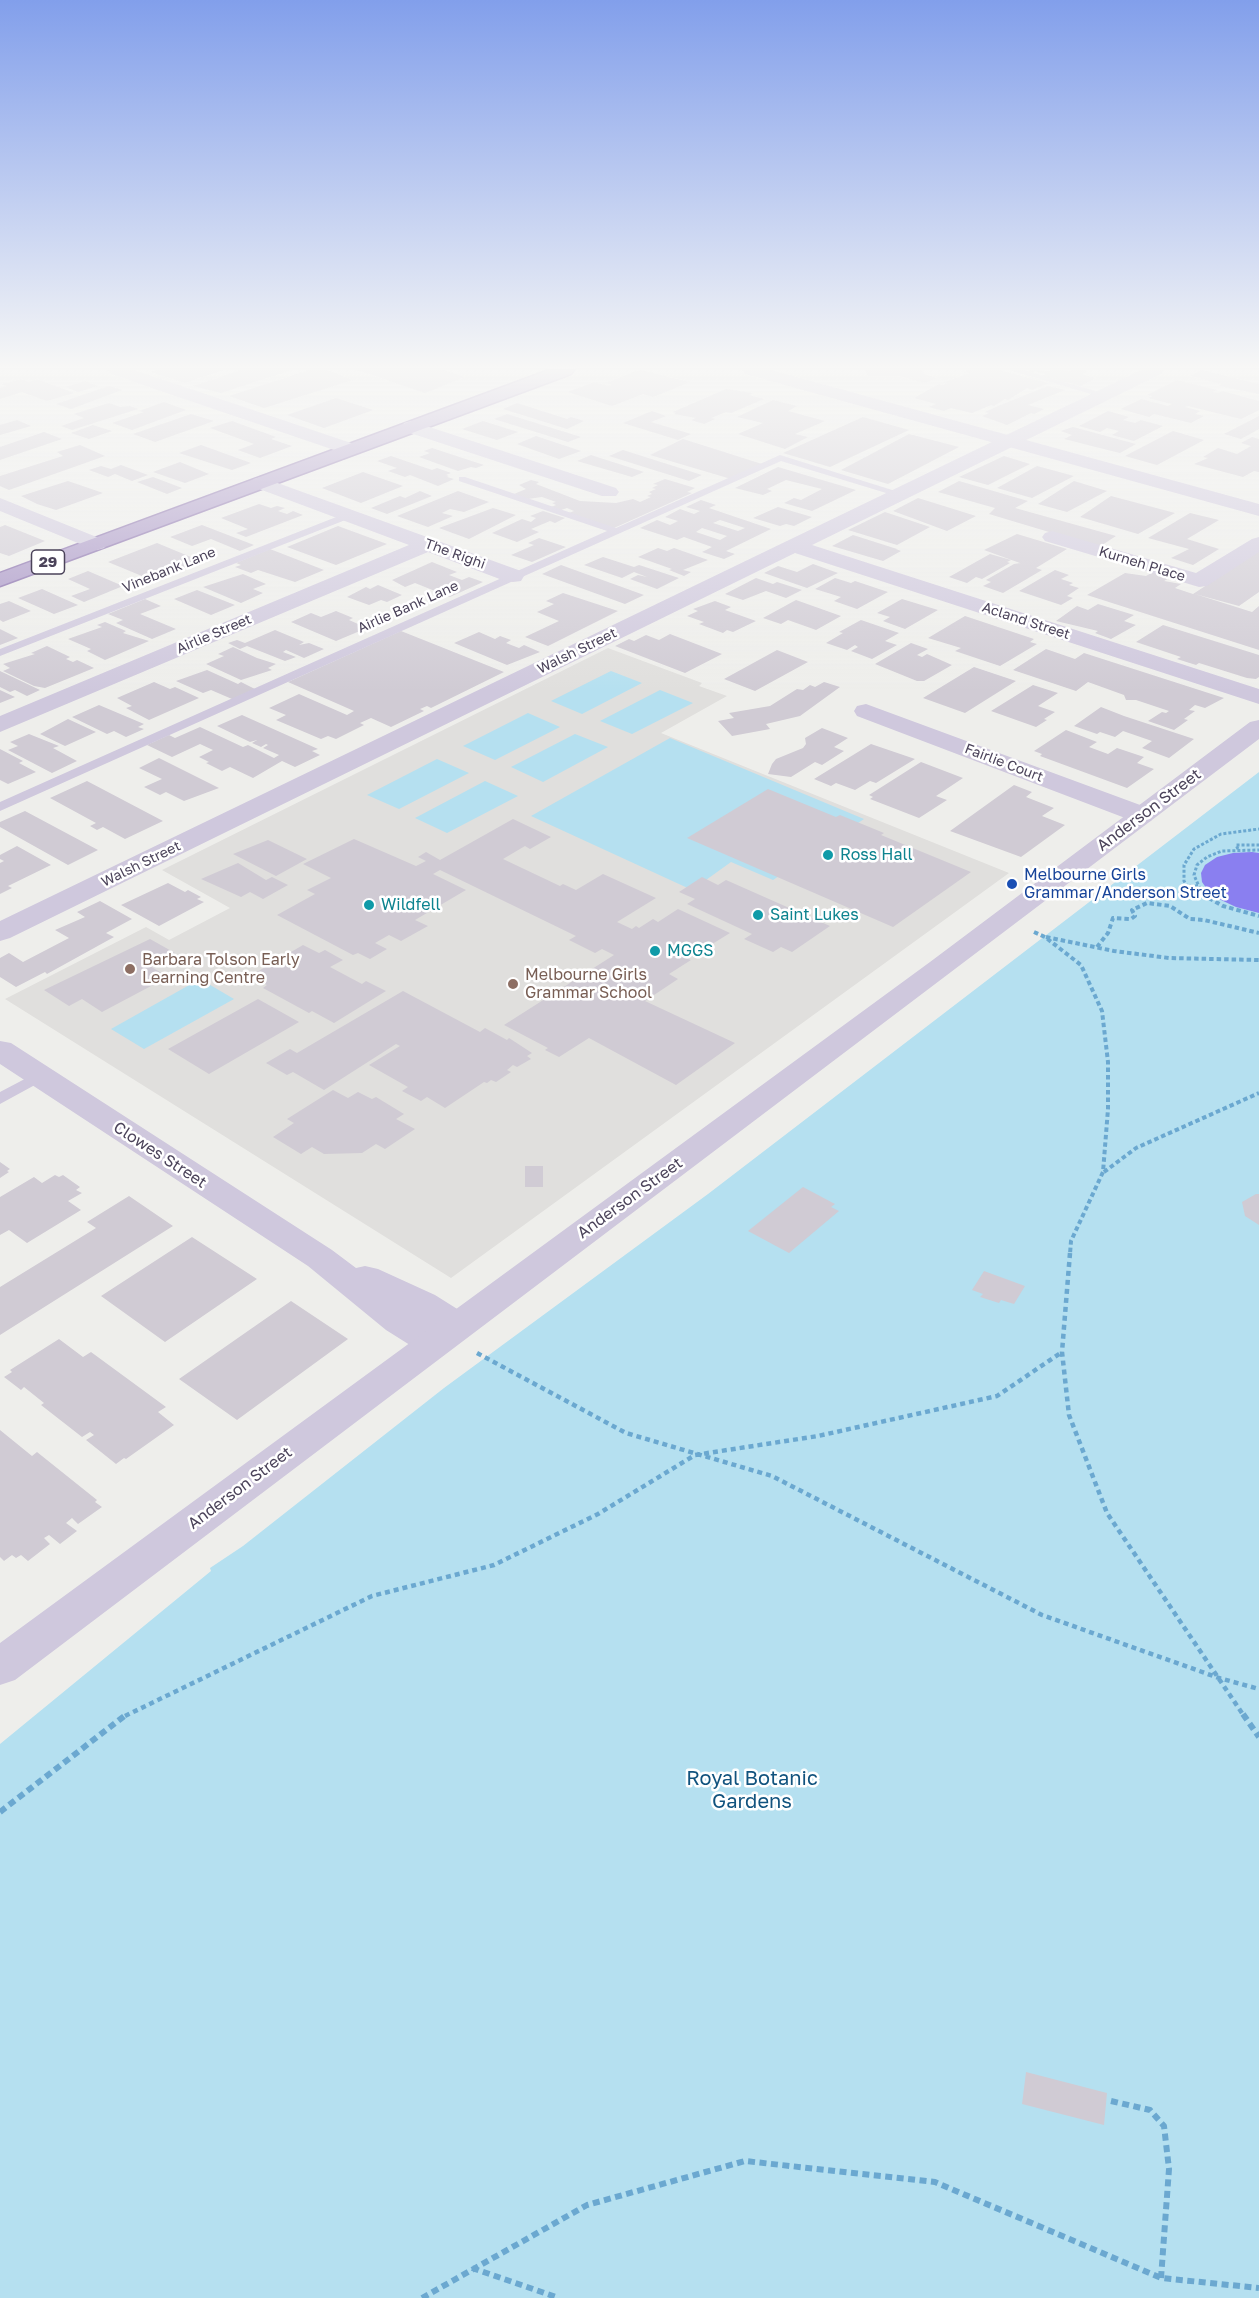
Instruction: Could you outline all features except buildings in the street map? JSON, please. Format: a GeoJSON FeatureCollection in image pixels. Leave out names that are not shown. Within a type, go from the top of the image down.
{"type":"FeatureCollection","features":[{"type":"Feature","properties":{"kind":"highway","name":"29"},"geometry":{"type":"LineString","coordinates":[[0,580],[277,477]]}},
{"type":"Feature","properties":{"kind":"street"},"geometry":{"type":"LineString","coordinates":[[564,477],[609,492]]}},
{"type":"Feature","properties":{"kind":"street","name":"Walsh Street"},"geometry":{"type":"LineString","coordinates":[[0,932],[934,477]]}},
{"type":"Feature","properties":{"kind":"street"},"geometry":{"type":"LineString","coordinates":[[1140,477],[1259,510]]}},
{"type":"Feature","properties":{"kind":"street","name":"The Righi"},"geometry":{"type":"LineString","coordinates":[[261,483],[513,576]]}},
{"type":"Feature","properties":{"kind":"street"},"geometry":{"type":"LineString","coordinates":[[0,504],[97,544]]}},
{"type":"Feature","properties":{"kind":"street","name":"Kurneh Place"},"geometry":{"type":"LineString","coordinates":[[1052,537],[1199,581],[1259,543]]}},
{"type":"Feature","properties":{"kind":"street","name":"Airlie Street"},"geometry":{"type":"LineString","coordinates":[[0,725],[428,544]]}},
{"type":"Feature","properties":{"kind":"street","name":"Acland Street"},"geometry":{"type":"LineString","coordinates":[[793,546],[1259,697]]}},
{"type":"Feature","properties":{"kind":"street","name":"Fairlie Court"},"geometry":{"type":"LineString","coordinates":[[866,711],[1142,815]]}},
{"type":"Feature","properties":{"kind":"street","name":"Anderson Street"},"geometry":{"type":"LineString","coordinates":[[0,1667],[1005,919],[1259,727]]}},
{"type":"Feature","properties":{"kind":"street","name":"Clowes Street"},"geometry":{"type":"LineString","coordinates":[[0,1050],[38,1077],[320,1258],[399,1321],[445,1334]]}},
{"type":"Feature","properties":{"kind":"lane","name":"Airlie Bank Lane"},"geometry":{"type":"LineString","coordinates":[[0,807],[737,477]]}},
{"type":"Feature","properties":{"kind":"lane","name":"Airlie Bank Lane"},"geometry":{"type":"LineString","coordinates":[[844,477],[900,494]]}},
{"type":"Feature","properties":{"kind":"lane"},"geometry":{"type":"LineString","coordinates":[[462,479],[616,531]]}},
{"type":"Feature","properties":{"kind":"lane","name":"Vinebank Lane"},"geometry":{"type":"LineString","coordinates":[[0,653],[349,515]]}},
{"type":"Feature","properties":{"kind":"lane"},"geometry":{"type":"LineString","coordinates":[[0,1099],[38,1077]]}},
{"type":"Feature","properties":{"kind":"path"},"geometry":{"type":"LineString","coordinates":[[1197,886],[1187,886],[1184,880],[1184,865],[1199,844],[1231,832],[1259,829]]}},
{"type":"Feature","properties":{"kind":"path"},"geometry":{"type":"LineString","coordinates":[[1238,849],[1236,845],[1259,845]]}},
{"type":"Feature","properties":{"kind":"path"},"geometry":{"type":"LineString","coordinates":[[1259,850],[1238,849],[1207,857],[1197,865],[1194,875],[1197,886],[1207,897],[1223,906],[1259,916]]}},
{"type":"Feature","properties":{"kind":"path"},"geometry":{"type":"LineString","coordinates":[[1097,947],[1108,933],[1113,918],[1131,919],[1135,916],[1132,910],[1141,904],[1162,904],[1170,906],[1183,916],[1259,933]]}},
{"type":"Feature","properties":{"kind":"path"},"geometry":{"type":"LineString","coordinates":[[1005,919],[1045,937],[1097,947],[1169,958],[1259,960]]}},
{"type":"Feature","properties":{"kind":"path"},"geometry":{"type":"LineString","coordinates":[[1045,937],[1081,965],[1102,1011],[1108,1062],[1108,1109],[1103,1172],[1071,1241],[1062,1352],[1069,1415],[1107,1513],[1259,1737]]}},
{"type":"Feature","properties":{"kind":"path"},"geometry":{"type":"LineString","coordinates":[[1103,1172],[1136,1148],[1259,1093]]}},
{"type":"Feature","properties":{"kind":"path"},"geometry":{"type":"LineString","coordinates":[[1249,1099],[1259,1100]]}},
{"type":"Feature","properties":{"kind":"path"},"geometry":{"type":"LineString","coordinates":[[445,1334],[484,1359],[626,1433],[772,1476],[1042,1615],[1219,1678],[1259,1689]]}},
{"type":"Feature","properties":{"kind":"path"},"geometry":{"type":"LineString","coordinates":[[0,1812],[130,1712],[372,1596],[494,1565],[598,1514],[695,1455],[818,1436],[997,1396],[1062,1352]]}},
{"type":"Feature","properties":{"kind":"path"},"geometry":{"type":"LineString","coordinates":[[1111,2101],[1150,2110],[1164,2126],[1169,2169],[1161,2278]]}},
{"type":"Feature","properties":{"kind":"path"},"geometry":{"type":"LineString","coordinates":[[422,2298],[587,2205],[745,2161],[935,2182],[1161,2278],[1259,2288]]}},
{"type":"Feature","properties":{"kind":"path"},"geometry":{"type":"LineString","coordinates":[[472,2268],[559,2298]]}},
{"type":"Feature","properties":{"kind":"shaded area","name":"Melbourne Girls Grammar School"},"geometry":{"type":"Polygon","coordinates":[[[608,648],[702,683],[699,686],[727,696],[661,733],[1009,873],[451,1278],[5,999],[146,927],[169,940],[230,908],[162,870],[608,648]]]}},
{"type":"Feature","properties":{"kind":"shaded area"},"geometry":{"type":"Polygon","coordinates":[[[1259,853],[1259,913],[1221,900],[1209,892],[1202,882],[1201,873],[1205,865],[1217,857],[1259,853]]]}},
{"type":"Feature","properties":{"kind":"green space"},"geometry":{"type":"Polygon","coordinates":[[[611,671],[642,683],[582,714],[551,701],[611,671]]]}},
{"type":"Feature","properties":{"kind":"green space"},"geometry":{"type":"Polygon","coordinates":[[[660,690],[693,703],[632,734],[600,721],[660,690]]]}},
{"type":"Feature","properties":{"kind":"green space"},"geometry":{"type":"Polygon","coordinates":[[[528,713],[560,727],[495,760],[463,746],[528,713]]]}},
{"type":"Feature","properties":{"kind":"green space"},"geometry":{"type":"Polygon","coordinates":[[[575,734],[608,747],[543,782],[511,767],[575,734]]]}},
{"type":"Feature","properties":{"kind":"green space"},"geometry":{"type":"Polygon","coordinates":[[[670,738],[864,819],[773,880],[731,862],[692,890],[531,816],[670,738]]]}},
{"type":"Feature","properties":{"kind":"green space"},"geometry":{"type":"Polygon","coordinates":[[[437,759],[469,773],[399,809],[367,795],[437,759]]]}},
{"type":"Feature","properties":{"kind":"green space","name":"Royal Botanic Gardens"},"geometry":{"type":"Polygon","coordinates":[[[1259,772],[1259,2298],[0,2298],[0,1744],[211,1571],[210,1568],[243,1546],[444,1388],[708,1194],[1259,772]]]}},
{"type":"Feature","properties":{"kind":"green space"},"geometry":{"type":"Polygon","coordinates":[[[485,781],[518,796],[447,833],[415,818],[485,781]]]}},
{"type":"Feature","properties":{"kind":"green space"},"geometry":{"type":"Polygon","coordinates":[[[200,979],[234,999],[144,1049],[111,1029],[200,979]]]}},
{"type":"Feature","properties":{"kind":"place","name":"Ross Hall"},"geometry":{"type":"Point","coordinates":[828,855]}},
{"type":"Feature","properties":{"kind":"place","name":"Melbourne Girls Grammar/Anderson Street"},"geometry":{"type":"Point","coordinates":[1012,884]}},
{"type":"Feature","properties":{"kind":"place","name":"Wildfell"},"geometry":{"type":"Point","coordinates":[369,905]}},
{"type":"Feature","properties":{"kind":"place","name":"Saint Lukes"},"geometry":{"type":"Point","coordinates":[758,915]}},
{"type":"Feature","properties":{"kind":"place","name":"MGGS"},"geometry":{"type":"Point","coordinates":[655,951]}},
{"type":"Feature","properties":{"kind":"place","name":"Barbara Tolson Early Learning Centre"},"geometry":{"type":"Point","coordinates":[130,969]}},
{"type":"Feature","properties":{"kind":"place","name":"Melbourne Girls Grammar School"},"geometry":{"type":"Point","coordinates":[513,984]}}]}
